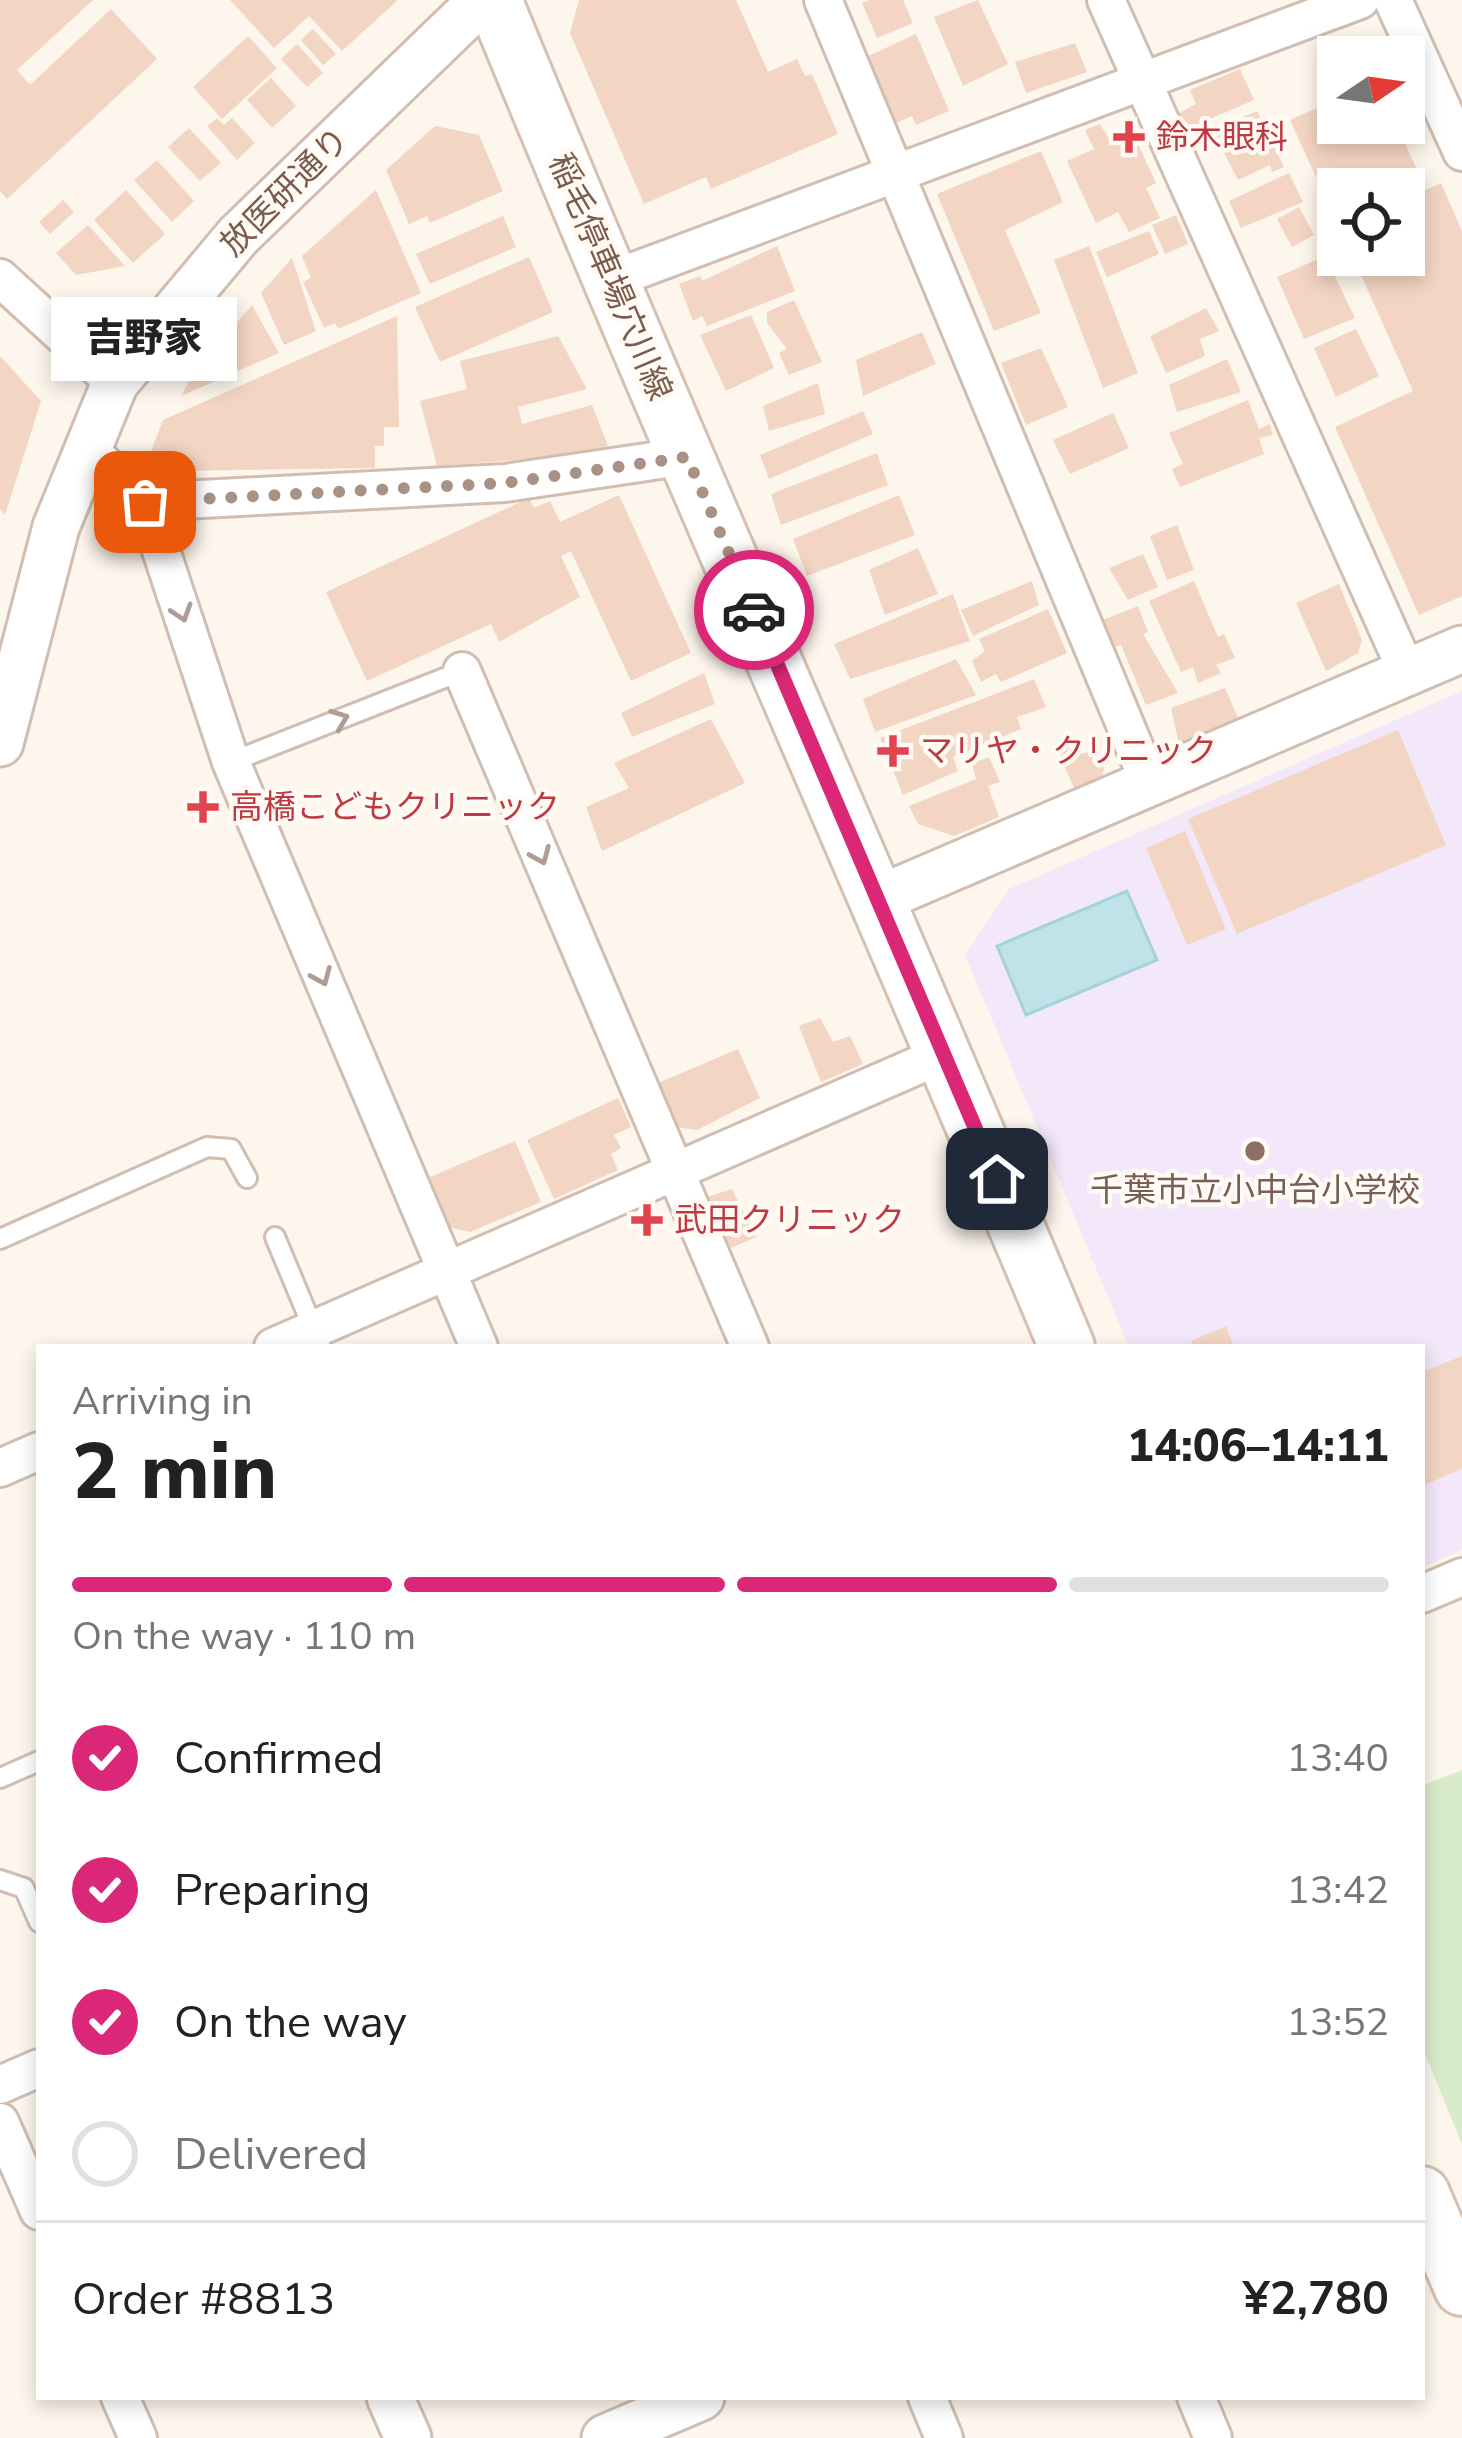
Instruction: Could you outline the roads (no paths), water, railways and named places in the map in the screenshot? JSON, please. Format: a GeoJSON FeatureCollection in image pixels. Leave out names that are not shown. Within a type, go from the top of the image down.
{"type":"FeatureCollection","features":[{"type":"Feature","properties":{"kind":"main road","name":"稲毛停車場穴川線"},"geometry":{"type":"LineString","coordinates":[[494,0],[608,281],[880,898],[1066,1344]]}},
{"type":"Feature","properties":{"kind":"main road"},"geometry":{"type":"LineString","coordinates":[[1425,2201],[1462,2288]]}},
{"type":"Feature","properties":{"kind":"street","name":"放医研通り"},"geometry":{"type":"LineString","coordinates":[[0,743],[56,527],[115,383],[238,236],[482,0]]}},
{"type":"Feature","properties":{"kind":"street"},"geometry":{"type":"LineString","coordinates":[[823,0],[1149,782]]}},
{"type":"Feature","properties":{"kind":"street"},"geometry":{"type":"LineString","coordinates":[[1106,0],[1407,672]]}},
{"type":"Feature","properties":{"kind":"street"},"geometry":{"type":"LineString","coordinates":[[608,281],[1360,0]]}},
{"type":"Feature","properties":{"kind":"street"},"geometry":{"type":"LineString","coordinates":[[1394,0],[1462,152]]}},
{"type":"Feature","properties":{"kind":"street"},"geometry":{"type":"LineString","coordinates":[[0,280],[115,383]]}},
{"type":"Feature","properties":{"kind":"street"},"geometry":{"type":"LineString","coordinates":[[88,450],[145,502],[231,762],[478,1344]]}},
{"type":"Feature","properties":{"kind":"street"},"geometry":{"type":"LineString","coordinates":[[145,502],[505,483],[687,457]]}},
{"type":"Feature","properties":{"kind":"street"},"geometry":{"type":"LineString","coordinates":[[880,898],[1462,649]]}},
{"type":"Feature","properties":{"kind":"street"},"geometry":{"type":"LineString","coordinates":[[462,671],[749,1344]]}},
{"type":"Feature","properties":{"kind":"street"},"geometry":{"type":"LineString","coordinates":[[317,1338],[446,1269],[944,1054]]}},
{"type":"Feature","properties":{"kind":"street"},"geometry":{"type":"LineString","coordinates":[[0,1468],[36,1452]]}},
{"type":"Feature","properties":{"kind":"street"},"geometry":{"type":"LineString","coordinates":[[1425,1593],[1462,1577]]}},
{"type":"Feature","properties":{"kind":"street"},"geometry":{"type":"LineString","coordinates":[[0,2085],[36,2069]]}},
{"type":"Feature","properties":{"kind":"street"},"geometry":{"type":"LineString","coordinates":[[0,2122],[36,2204]]}},
{"type":"Feature","properties":{"kind":"street"},"geometry":{"type":"LineString","coordinates":[[121,2400],[138,2438]]}},
{"type":"Feature","properties":{"kind":"street"},"geometry":{"type":"LineString","coordinates":[[391,2400],[408,2438]]}},
{"type":"Feature","properties":{"kind":"street"},"geometry":{"type":"LineString","coordinates":[[928,2400],[944,2438]]}},
{"type":"Feature","properties":{"kind":"street"},"geometry":{"type":"LineString","coordinates":[[1197,2400],[1214,2438]]}},
{"type":"Feature","properties":{"kind":"street"},"geometry":{"type":"LineString","coordinates":[[605,2438],[675,2411]]}},
{"type":"Feature","properties":{"kind":"lane"},"geometry":{"type":"LineString","coordinates":[[231,762],[462,671]]}},
{"type":"Feature","properties":{"kind":"lane"},"geometry":{"type":"LineString","coordinates":[[0,1239],[208,1147],[231,1149],[247,1178]]}},
{"type":"Feature","properties":{"kind":"lane"},"geometry":{"type":"LineString","coordinates":[[275,1237],[317,1338]]}},
{"type":"Feature","properties":{"kind":"lane"},"geometry":{"type":"LineString","coordinates":[[0,1778],[36,1762]]}},
{"type":"Feature","properties":{"kind":"lane"},"geometry":{"type":"LineString","coordinates":[[0,1880],[25,1888],[36,1915]]}},
{"type":"Feature","properties":{"kind":"water"},"geometry":{"type":"Polygon","coordinates":[[[1127,891],[1157,960],[1026,1015],[997,946],[1127,891]]]}},
{"type":"Feature","properties":{"kind":"place","name":"鈴木眼科"},"geometry":{"type":"Point","coordinates":[1129,137]}},
{"type":"Feature","properties":{"kind":"place","name":"吉野家"},"geometry":{"type":"Point","coordinates":[145,502]}},
{"type":"Feature","properties":{"kind":"place","name":"マリヤ・クリニック"},"geometry":{"type":"Point","coordinates":[893,751]}},
{"type":"Feature","properties":{"kind":"place","name":"高橋こどもクリニック"},"geometry":{"type":"Point","coordinates":[203,807]}},
{"type":"Feature","properties":{"kind":"place","name":"千葉市立小中台小学校"},"geometry":{"type":"Point","coordinates":[1255,1151]}},
{"type":"Feature","properties":{"kind":"place","name":"武田クリニック"},"geometry":{"type":"Point","coordinates":[647,1220]}}]}
